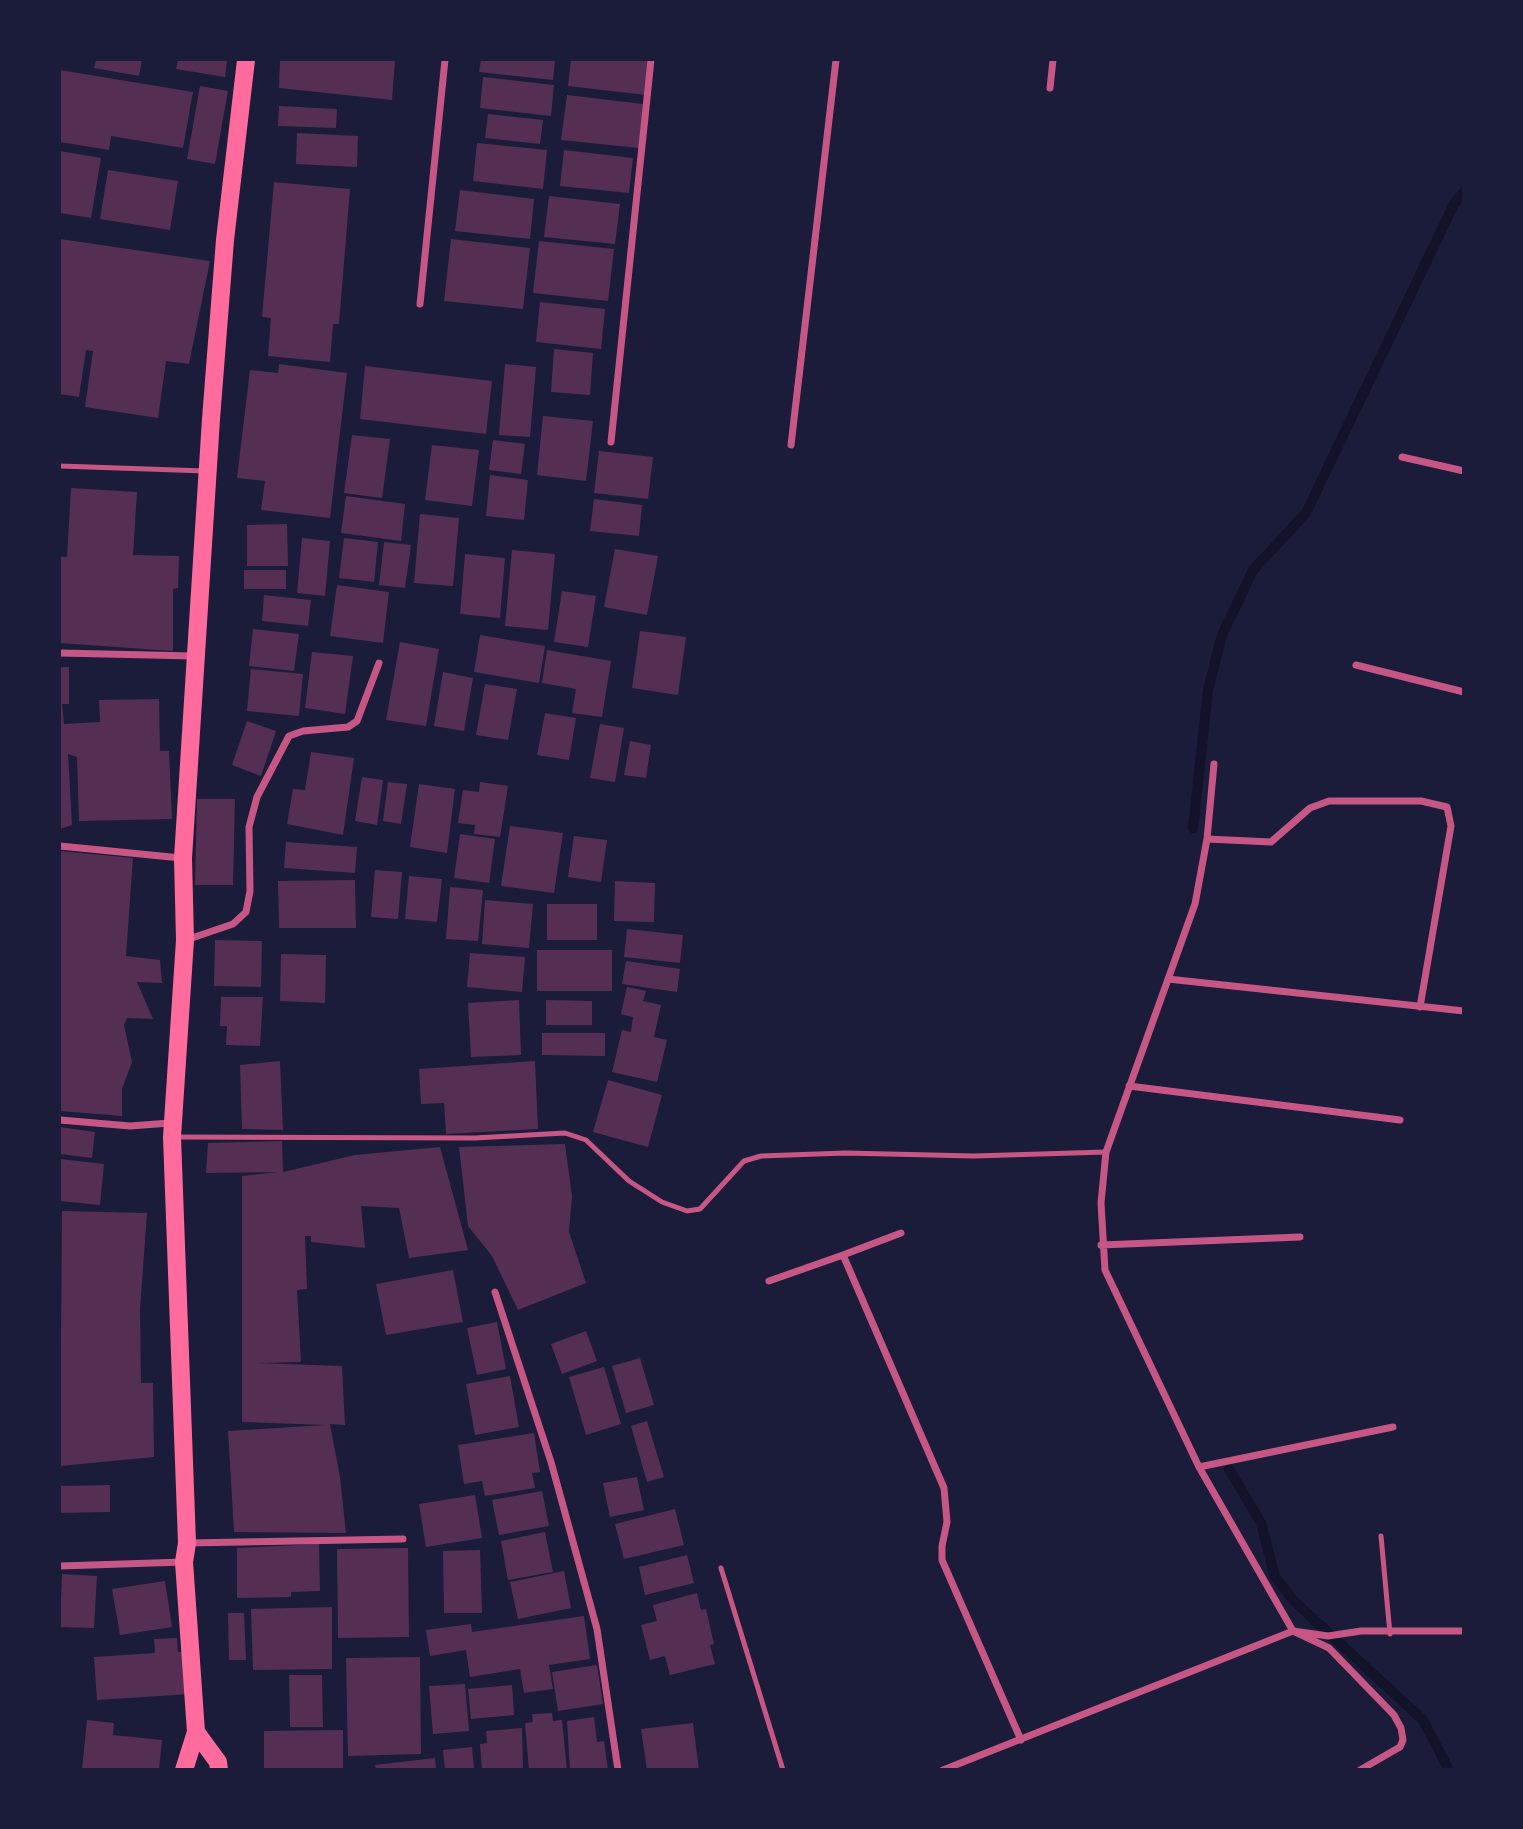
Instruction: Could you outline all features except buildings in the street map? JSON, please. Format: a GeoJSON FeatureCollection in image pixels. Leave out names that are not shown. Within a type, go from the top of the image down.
{"type":"FeatureCollection","features":[{"type":"Feature","properties":{"kind":"main road"},"geometry":{"type":"LineString","coordinates":[[184,1769],[196,1732],[184,1562],[187,1543],[172,1130],[185,940],[183,858],[194,656],[225,240],[246,60]]}},
{"type":"Feature","properties":{"kind":"main road"},"geometry":{"type":"LineString","coordinates":[[196,1732],[218,1762],[219,1769]]}},
{"type":"Feature","properties":{"kind":"street"},"geometry":{"type":"LineString","coordinates":[[420,304],[446,60]]}},
{"type":"Feature","properties":{"kind":"street"},"geometry":{"type":"LineString","coordinates":[[611,442],[651,60]]}},
{"type":"Feature","properties":{"kind":"street"},"geometry":{"type":"LineString","coordinates":[[791,445],[836,60]]}},
{"type":"Feature","properties":{"kind":"street"},"geometry":{"type":"LineString","coordinates":[[1050,89],[1053,60]]}},
{"type":"Feature","properties":{"kind":"street"},"geometry":{"type":"LineString","coordinates":[[1402,457],[1464,471]]}},
{"type":"Feature","properties":{"kind":"street"},"geometry":{"type":"LineString","coordinates":[[60,653],[194,656]]}},
{"type":"Feature","properties":{"kind":"street"},"geometry":{"type":"LineString","coordinates":[[185,940],[233,924],[246,912],[250,891],[249,827],[257,797],[289,736],[303,731],[348,727],[357,721],[379,663]]}},
{"type":"Feature","properties":{"kind":"street"},"geometry":{"type":"LineString","coordinates":[[1356,666],[1464,692]]}},
{"type":"Feature","properties":{"kind":"street"},"geometry":{"type":"LineString","coordinates":[[1214,764],[1207,839],[1195,904],[1106,1152],[1101,1203],[1101,1245],[1111,1287],[1199,1467],[1293,1631],[1329,1648],[1394,1715],[1401,1728],[1400,1747],[1360,1769]]}},
{"type":"Feature","properties":{"kind":"street"},"geometry":{"type":"LineString","coordinates":[[1207,839],[1271,842],[1310,808],[1329,801],[1421,802],[1447,807],[1451,826],[1420,1007]]}},
{"type":"Feature","properties":{"kind":"street"},"geometry":{"type":"LineString","coordinates":[[60,846],[183,858]]}},
{"type":"Feature","properties":{"kind":"street"},"geometry":{"type":"LineString","coordinates":[[1168,979],[1464,1011]]}},
{"type":"Feature","properties":{"kind":"street"},"geometry":{"type":"LineString","coordinates":[[1129,1086],[1400,1120]]}},
{"type":"Feature","properties":{"kind":"street"},"geometry":{"type":"LineString","coordinates":[[60,1119],[172,1130]]}},
{"type":"Feature","properties":{"kind":"street"},"geometry":{"type":"LineString","coordinates":[[769,1281],[901,1233]]}},
{"type":"Feature","properties":{"kind":"street"},"geometry":{"type":"LineString","coordinates":[[1101,1245],[1300,1237]]}},
{"type":"Feature","properties":{"kind":"street"},"geometry":{"type":"LineString","coordinates":[[843,1255],[944,1488],[947,1522],[942,1560],[1021,1741]]}},
{"type":"Feature","properties":{"kind":"street"},"geometry":{"type":"LineString","coordinates":[[495,1292],[551,1462],[597,1629],[618,1769]]}},
{"type":"Feature","properties":{"kind":"street"},"geometry":{"type":"LineString","coordinates":[[1199,1467],[1393,1427]]}},
{"type":"Feature","properties":{"kind":"street"},"geometry":{"type":"LineString","coordinates":[[187,1543],[403,1539]]}},
{"type":"Feature","properties":{"kind":"street"},"geometry":{"type":"LineString","coordinates":[[60,1566],[184,1562]]}},
{"type":"Feature","properties":{"kind":"street"},"geometry":{"type":"LineString","coordinates":[[943,1769],[1021,1741],[1293,1631],[1328,1636],[1361,1631],[1390,1634],[1464,1631]]}},
{"type":"Feature","properties":{"kind":"lane"},"geometry":{"type":"LineString","coordinates":[[60,466],[208,471]]}},
{"type":"Feature","properties":{"kind":"lane"},"geometry":{"type":"LineString","coordinates":[[172,1130],[475,1138],[565,1133],[586,1140],[629,1181],[662,1202],[687,1211],[700,1209],[744,1161],[761,1156],[845,1153],[974,1156],[1106,1152]]}},
{"type":"Feature","properties":{"kind":"lane"},"geometry":{"type":"LineString","coordinates":[[1381,1536],[1390,1634]]}},
{"type":"Feature","properties":{"kind":"lane"},"geometry":{"type":"LineString","coordinates":[[721,1568],[783,1769]]}},
{"type":"Feature","properties":{"kind":"waterway"},"geometry":{"type":"LineString","coordinates":[[1193,828],[1208,690],[1222,635],[1253,570],[1306,513],[1454,204],[1464,192]]}},
{"type":"Feature","properties":{"kind":"waterway"},"geometry":{"type":"LineString","coordinates":[[1229,1469],[1261,1523],[1275,1577],[1294,1601],[1423,1720],[1449,1770]]}}]}
